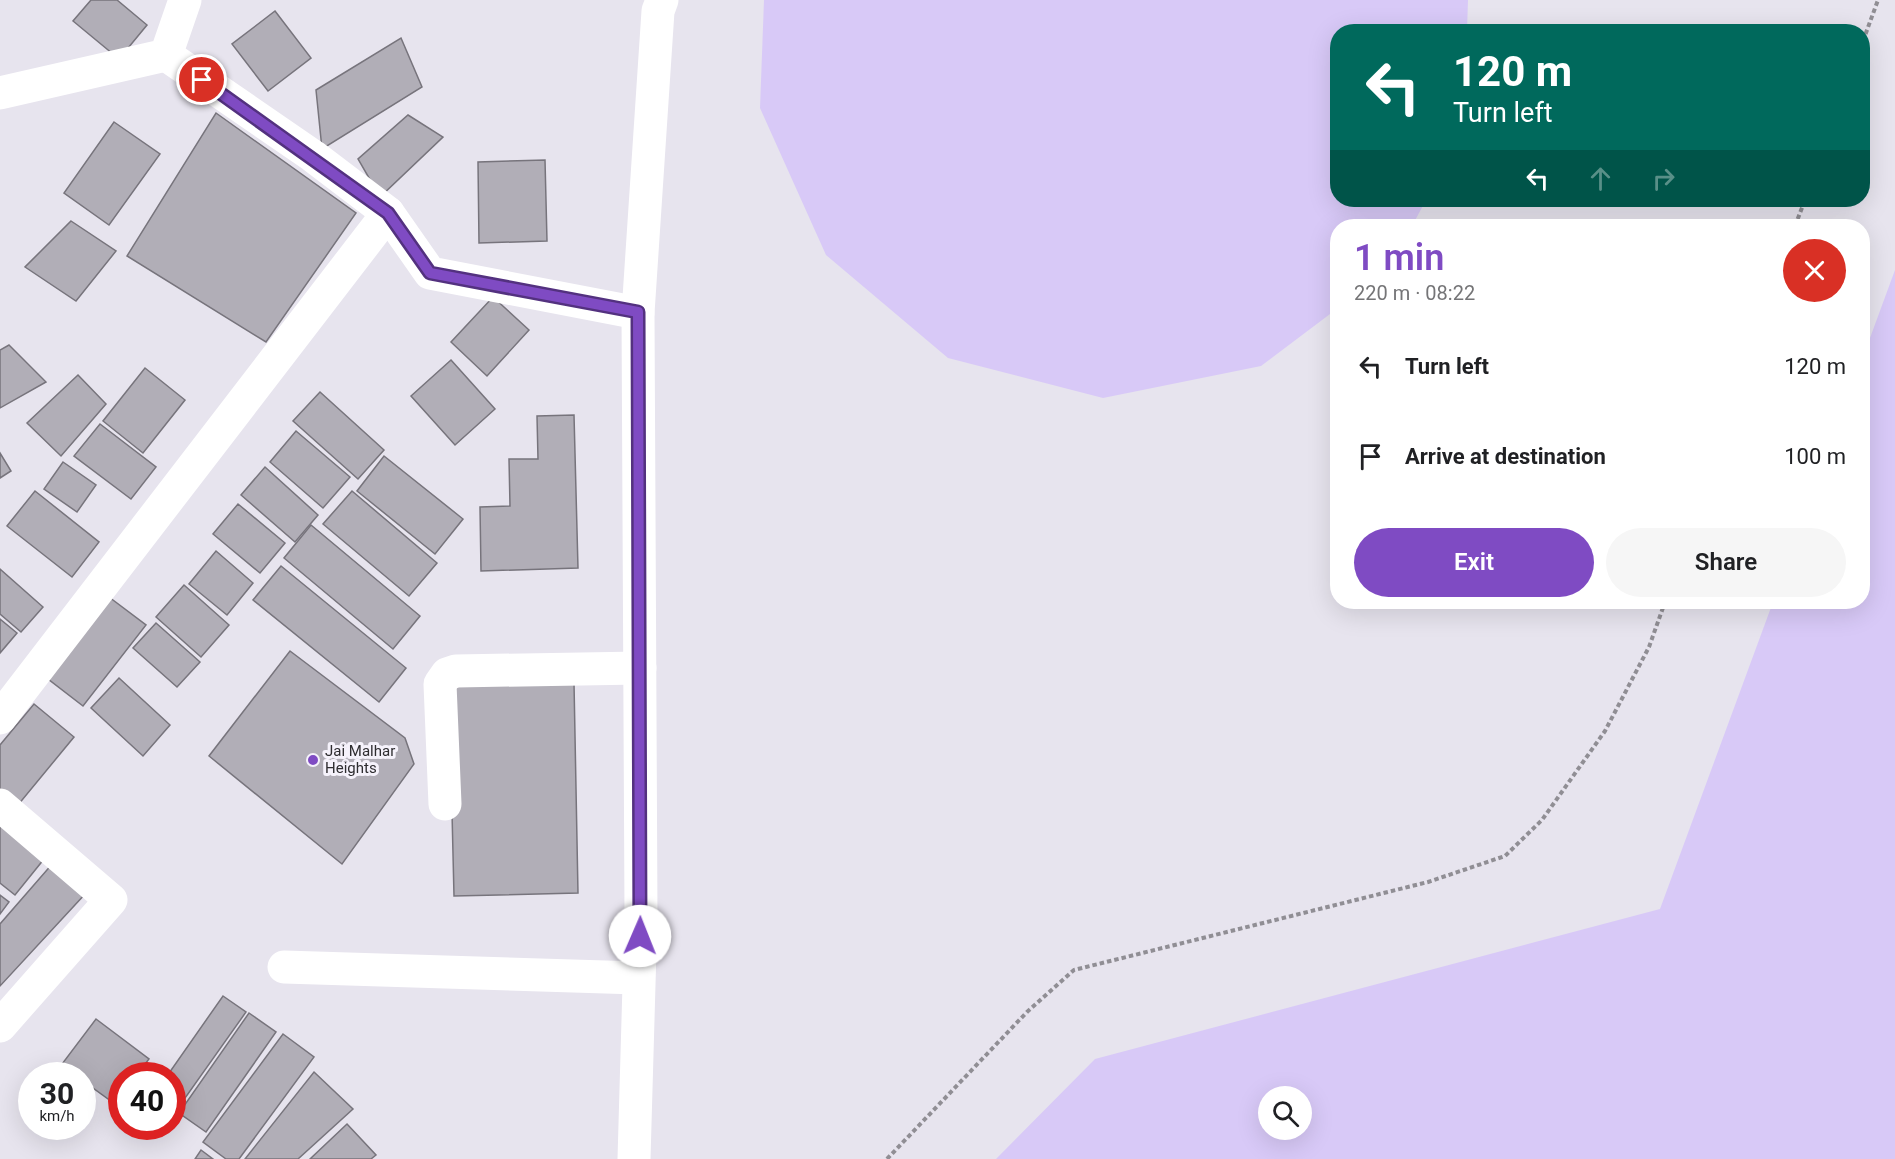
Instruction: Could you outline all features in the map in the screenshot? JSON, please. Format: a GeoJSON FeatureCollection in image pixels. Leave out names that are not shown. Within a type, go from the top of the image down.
{"type":"FeatureCollection","features":[{"type":"Feature","properties":{"kind":"street"},"geometry":{"type":"LineString","coordinates":[[166,55],[185,0]]}},
{"type":"Feature","properties":{"kind":"street"},"geometry":{"type":"LineString","coordinates":[[634,1159],[639,978],[638,312],[651,4]]}},
{"type":"Feature","properties":{"kind":"street"},"geometry":{"type":"LineString","coordinates":[[0,93],[166,55],[388,213],[430,273],[638,312]]}},
{"type":"Feature","properties":{"kind":"street"},"geometry":{"type":"LineString","coordinates":[[0,718],[388,213]]}},
{"type":"Feature","properties":{"kind":"street"},"geometry":{"type":"LineString","coordinates":[[446,804],[440,684],[447,674],[456,671],[640,668]]}},
{"type":"Feature","properties":{"kind":"street"},"geometry":{"type":"LineString","coordinates":[[0,805],[111,900],[0,1026]]}},
{"type":"Feature","properties":{"kind":"street"},"geometry":{"type":"LineString","coordinates":[[284,967],[639,978]]}},
{"type":"Feature","properties":{"kind":"path"},"geometry":{"type":"LineString","coordinates":[[1869,24],[1878,0]]}},
{"type":"Feature","properties":{"kind":"path"},"geometry":{"type":"LineString","coordinates":[[887,1159],[1027,1012],[1074,970],[1428,882],[1505,856],[1542,820],[1605,731],[1649,647],[1663,609]]}},
{"type":"Feature","properties":{"kind":"shaded area"},"geometry":{"type":"Polygon","coordinates":[[[764,0],[1468,0],[1467,24],[1330,24],[1330,207],[1422,207],[1416,219],[1330,219],[1330,314],[1261,366],[1103,398],[948,358],[826,255],[760,108],[764,0]]]}},
{"type":"Feature","properties":{"kind":"shaded area"},"geometry":{"type":"Polygon","coordinates":[[[1895,270],[1895,1159],[996,1159],[1095,1059],[1660,909],[1770,609],[1870,609],[1870,338],[1895,270]]]}},
{"type":"Feature","properties":{"kind":"building"},"geometry":{"type":"Polygon","coordinates":[[[91,0],[117,0],[147,25],[119,59],[73,21],[91,0]]]}},
{"type":"Feature","properties":{"kind":"building"},"geometry":{"type":"Polygon","coordinates":[[[275,11],[311,58],[268,91],[232,44],[275,11]]]}},
{"type":"Feature","properties":{"kind":"building"},"geometry":{"type":"Polygon","coordinates":[[[401,38],[422,87],[322,149],[316,90],[401,38]]]}},
{"type":"Feature","properties":{"kind":"building"},"geometry":{"type":"Polygon","coordinates":[[[216,113],[356,213],[266,342],[127,256],[216,113]]]}},
{"type":"Feature","properties":{"kind":"building"},"geometry":{"type":"Polygon","coordinates":[[[408,115],[443,137],[380,197],[358,159],[408,115]]]}},
{"type":"Feature","properties":{"kind":"building"},"geometry":{"type":"Polygon","coordinates":[[[114,122],[160,154],[109,225],[64,193],[114,122]]]}},
{"type":"Feature","properties":{"kind":"building"},"geometry":{"type":"Polygon","coordinates":[[[545,160],[547,241],[479,243],[478,162],[545,160]]]}},
{"type":"Feature","properties":{"kind":"building"},"geometry":{"type":"Polygon","coordinates":[[[71,221],[116,251],[76,301],[25,267],[71,221]]]}},
{"type":"Feature","properties":{"kind":"building"},"geometry":{"type":"Polygon","coordinates":[[[493,297],[529,330],[487,376],[451,342],[493,297]]]}},
{"type":"Feature","properties":{"kind":"building"},"geometry":{"type":"Polygon","coordinates":[[[9,345],[46,382],[0,408],[0,350],[9,345]]]}},
{"type":"Feature","properties":{"kind":"building"},"geometry":{"type":"Polygon","coordinates":[[[451,360],[495,409],[455,445],[411,396],[451,360]]]}},
{"type":"Feature","properties":{"kind":"building"},"geometry":{"type":"Polygon","coordinates":[[[145,368],[185,400],[143,453],[103,421],[145,368]]]}},
{"type":"Feature","properties":{"kind":"building"},"geometry":{"type":"Polygon","coordinates":[[[78,375],[106,404],[61,456],[27,423],[78,375]]]}},
{"type":"Feature","properties":{"kind":"building"},"geometry":{"type":"Polygon","coordinates":[[[320,392],[384,450],[358,479],[293,421],[320,392]]]}},
{"type":"Feature","properties":{"kind":"building"},"geometry":{"type":"Polygon","coordinates":[[[574,415],[578,568],[481,571],[480,507],[510,506],[509,459],[538,459],[537,416],[574,415]]]}},
{"type":"Feature","properties":{"kind":"building"},"geometry":{"type":"Polygon","coordinates":[[[100,424],[156,467],[131,499],[74,456],[100,424]]]}},
{"type":"Feature","properties":{"kind":"building"},"geometry":{"type":"Polygon","coordinates":[[[296,431],[350,477],[323,508],[270,462],[296,431]]]}},
{"type":"Feature","properties":{"kind":"building"},"geometry":{"type":"Polygon","coordinates":[[[0,453],[11,471],[0,478],[0,453]]]}},
{"type":"Feature","properties":{"kind":"building"},"geometry":{"type":"Polygon","coordinates":[[[384,456],[463,519],[435,554],[357,491],[384,456]]]}},
{"type":"Feature","properties":{"kind":"building"},"geometry":{"type":"Polygon","coordinates":[[[63,462],[96,485],[77,512],[44,489],[63,462]]]}},
{"type":"Feature","properties":{"kind":"building"},"geometry":{"type":"Polygon","coordinates":[[[265,467],[318,515],[295,542],[241,495],[265,467]]]}},
{"type":"Feature","properties":{"kind":"building"},"geometry":{"type":"Polygon","coordinates":[[[35,491],[99,542],[72,577],[7,526],[35,491]]]}},
{"type":"Feature","properties":{"kind":"building"},"geometry":{"type":"Polygon","coordinates":[[[352,491],[437,563],[409,596],[323,524],[352,491]]]}},
{"type":"Feature","properties":{"kind":"building"},"geometry":{"type":"Polygon","coordinates":[[[238,504],[285,543],[260,573],[213,534],[238,504]]]}},
{"type":"Feature","properties":{"kind":"building"},"geometry":{"type":"Polygon","coordinates":[[[311,525],[420,616],[393,649],[284,558],[311,525]]]}},
{"type":"Feature","properties":{"kind":"building"},"geometry":{"type":"Polygon","coordinates":[[[216,551],[253,583],[227,615],[189,584],[216,551]]]}},
{"type":"Feature","properties":{"kind":"building"},"geometry":{"type":"Polygon","coordinates":[[[281,566],[406,668],[379,702],[253,600],[281,566]]]}},
{"type":"Feature","properties":{"kind":"building"},"geometry":{"type":"Polygon","coordinates":[[[0,569],[43,607],[21,632],[0,614],[0,569]]]}},
{"type":"Feature","properties":{"kind":"building"},"geometry":{"type":"Polygon","coordinates":[[[184,585],[229,625],[201,657],[156,617],[184,585]]]}},
{"type":"Feature","properties":{"kind":"building"},"geometry":{"type":"Polygon","coordinates":[[[101,591],[146,625],[83,706],[39,672],[101,591]]]}},
{"type":"Feature","properties":{"kind":"building"},"geometry":{"type":"Polygon","coordinates":[[[0,619],[17,633],[0,653],[0,619]]]}},
{"type":"Feature","properties":{"kind":"building"},"geometry":{"type":"Polygon","coordinates":[[[156,623],[200,662],[177,687],[133,648],[156,623]]]}},
{"type":"Feature","properties":{"kind":"building","name":"Jai Malhar Heights"},"geometry":{"type":"Polygon","coordinates":[[[290,651],[405,738],[414,764],[342,864],[209,756],[290,651]]]}},
{"type":"Feature","properties":{"kind":"building"},"geometry":{"type":"Polygon","coordinates":[[[119,678],[170,725],[143,756],[91,708],[119,678]]]}},
{"type":"Feature","properties":{"kind":"building"},"geometry":{"type":"Polygon","coordinates":[[[574,683],[578,893],[454,896],[449,686],[574,683]]]}},
{"type":"Feature","properties":{"kind":"building"},"geometry":{"type":"Polygon","coordinates":[[[34,704],[74,737],[18,805],[0,790],[0,745],[34,704]]]}},
{"type":"Feature","properties":{"kind":"building"},"geometry":{"type":"Polygon","coordinates":[[[0,824],[44,859],[15,895],[0,883],[0,824]]]}},
{"type":"Feature","properties":{"kind":"building"},"geometry":{"type":"Polygon","coordinates":[[[53,863],[86,893],[0,986],[0,924],[53,863]]]}},
{"type":"Feature","properties":{"kind":"building"},"geometry":{"type":"Polygon","coordinates":[[[0,895],[9,902],[0,914],[0,895]]]}},
{"type":"Feature","properties":{"kind":"building"},"geometry":{"type":"Polygon","coordinates":[[[223,996],[246,1012],[186,1097],[186,1062],[177,1062],[223,996]]]}},
{"type":"Feature","properties":{"kind":"building"},"geometry":{"type":"Polygon","coordinates":[[[249,1013],[276,1032],[206,1132],[186,1118],[186,1103],[249,1013]]]}},
{"type":"Feature","properties":{"kind":"building"},"geometry":{"type":"Polygon","coordinates":[[[96,1019],[149,1059],[147,1062],[108,1062],[108,1099],[96,1090],[96,1062],[64,1062],[96,1019]]]}},
{"type":"Feature","properties":{"kind":"building"},"geometry":{"type":"Polygon","coordinates":[[[283,1034],[314,1057],[239,1159],[226,1159],[203,1142],[283,1034]]]}},
{"type":"Feature","properties":{"kind":"building"},"geometry":{"type":"Polygon","coordinates":[[[314,1072],[353,1109],[298,1159],[245,1159],[314,1072]]]}},
{"type":"Feature","properties":{"kind":"building"},"geometry":{"type":"Polygon","coordinates":[[[347,1124],[376,1155],[371,1159],[310,1159],[347,1124]]]}},
{"type":"Feature","properties":{"kind":"building"},"geometry":{"type":"Polygon","coordinates":[[[201,1150],[213,1159],[195,1159],[201,1150]]]}},
{"type":"Feature","properties":{"kind":"place","name":"Jai Malhar Heights"},"geometry":{"type":"Point","coordinates":[313,760]}},
{"type":"Feature","properties":{"kind":"route"},"geometry":{"type":"LineString","coordinates":[[202,80],[312,156],[388,213],[430,273],[638,312],[640,936]]}}]}
